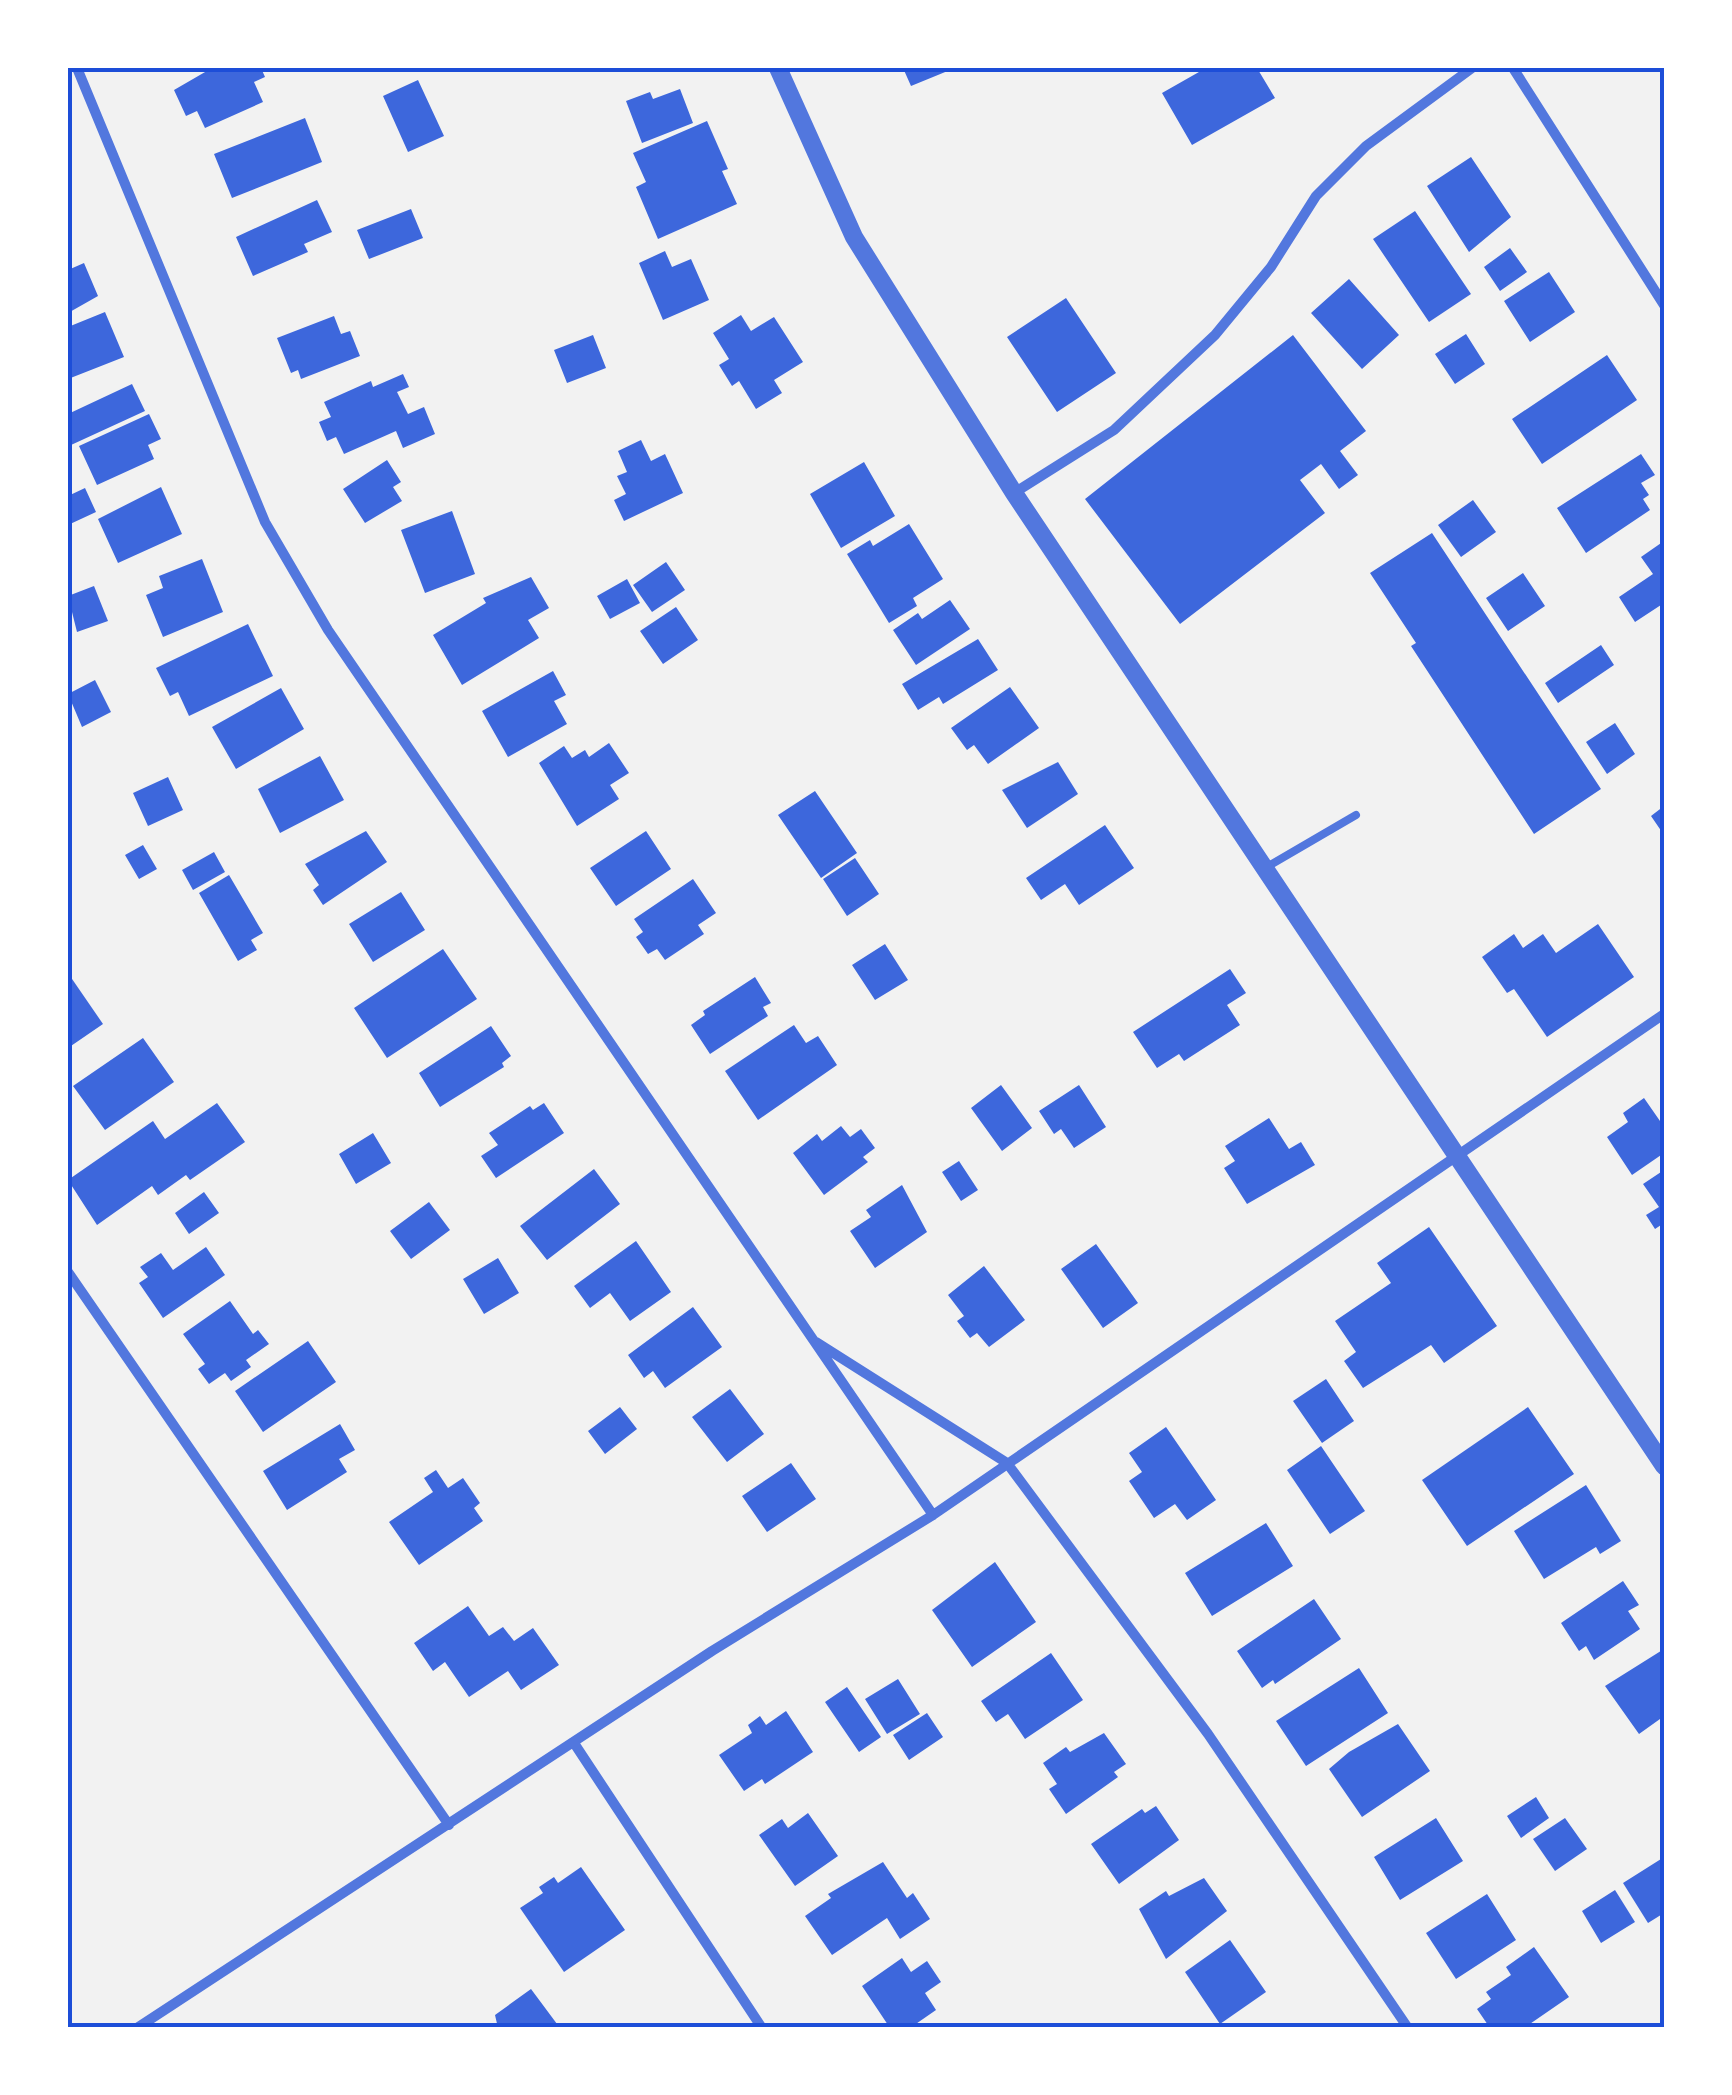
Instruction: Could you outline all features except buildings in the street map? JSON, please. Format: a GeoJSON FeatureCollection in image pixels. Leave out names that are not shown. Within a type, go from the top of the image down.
{"type":"FeatureCollection","features":[{"type":"Feature","properties":{"kind":"street"},"geometry":{"type":"LineString","coordinates":[[77,68],[265,522],[328,630],[933,1514]]}},
{"type":"Feature","properties":{"kind":"street"},"geometry":{"type":"LineString","coordinates":[[778,68],[854,236],[1014,492],[1664,1466]]}},
{"type":"Feature","properties":{"kind":"street"},"geometry":{"type":"LineString","coordinates":[[1014,492],[1114,430],[1215,335],[1271,267],[1316,196],[1366,146],[1472,68]]}},
{"type":"Feature","properties":{"kind":"street"},"geometry":{"type":"LineString","coordinates":[[1512,68],[1664,305]]}},
{"type":"Feature","properties":{"kind":"street"},"geometry":{"type":"LineString","coordinates":[[137,2028],[933,1514],[1664,1014]]}},
{"type":"Feature","properties":{"kind":"street"},"geometry":{"type":"LineString","coordinates":[[68,1272],[450,1825]]}},
{"type":"Feature","properties":{"kind":"street"},"geometry":{"type":"LineString","coordinates":[[810,1338],[1008,1463],[1208,1734],[1408,2028]]}},
{"type":"Feature","properties":{"kind":"street"},"geometry":{"type":"LineString","coordinates":[[574,1743],[762,2028]]}},
{"type":"Feature","properties":{"kind":"lane"},"geometry":{"type":"LineString","coordinates":[[1265,868],[1356,816]]}}]}
